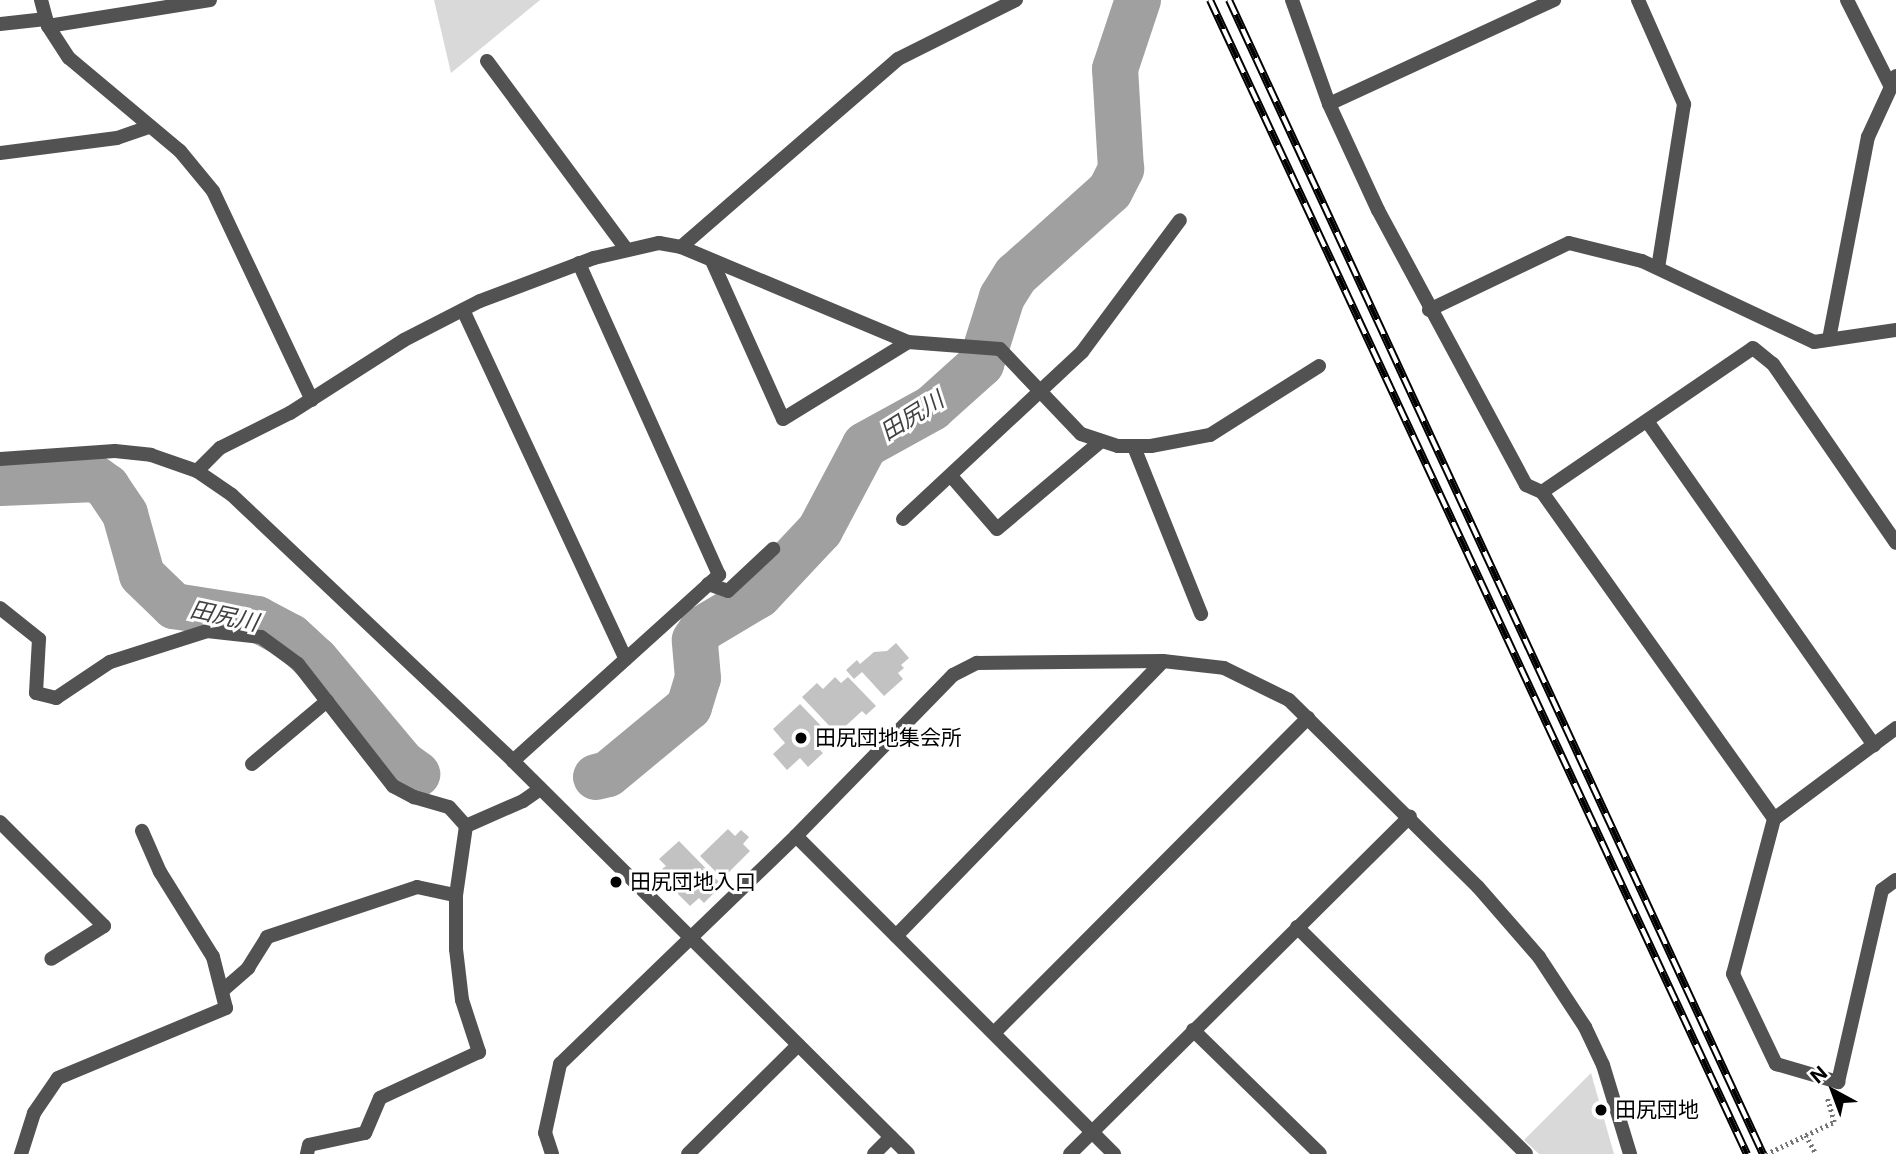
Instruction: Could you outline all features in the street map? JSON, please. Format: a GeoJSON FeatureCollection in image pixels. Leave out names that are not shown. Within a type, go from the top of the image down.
{"type":"FeatureCollection","features":[{"type":"Feature","properties":{"kind":"street"},"geometry":{"type":"LineString","coordinates":[[41,0],[47,22],[88,78],[180,151],[213,191],[312,400]]}},
{"type":"Feature","properties":{"kind":"street"},"geometry":{"type":"LineString","coordinates":[[0,24],[47,22],[210,0]]}},
{"type":"Feature","properties":{"kind":"street"},"geometry":{"type":"LineString","coordinates":[[681,247],[898,59],[1016,0]]}},
{"type":"Feature","properties":{"kind":"street"},"geometry":{"type":"LineString","coordinates":[[1292,0],[1329,104],[1429,310],[1526,485],[1542,492],[1774,819]]}},
{"type":"Feature","properties":{"kind":"street"},"geometry":{"type":"LineString","coordinates":[[1329,104],[1554,0]]}},
{"type":"Feature","properties":{"kind":"street"},"geometry":{"type":"LineString","coordinates":[[1638,0],[1684,104],[1658,268]]}},
{"type":"Feature","properties":{"kind":"street"},"geometry":{"type":"LineString","coordinates":[[1829,340],[1868,137],[1893,81],[1847,0]]}},
{"type":"Feature","properties":{"kind":"street"},"geometry":{"type":"LineString","coordinates":[[487,61],[627,250]]}},
{"type":"Feature","properties":{"kind":"street"},"geometry":{"type":"LineString","coordinates":[[0,153],[117,138],[149,127]]}},
{"type":"Feature","properties":{"kind":"street"},"geometry":{"type":"LineString","coordinates":[[903,519],[1082,352],[1180,220]]}},
{"type":"Feature","properties":{"kind":"street"},"geometry":{"type":"LineString","coordinates":[[197,471],[220,448],[312,400],[404,340],[463,310],[579,263],[659,243],[681,247],[908,342],[938,347],[979,346],[1000,349],[1081,434],[1100,442],[1134,447],[1210,435],[1319,366]]}},
{"type":"Feature","properties":{"kind":"street"},"geometry":{"type":"LineString","coordinates":[[1429,310],[1569,243],[1658,268],[1814,342],[1896,330]]}},
{"type":"Feature","properties":{"kind":"street"},"geometry":{"type":"LineString","coordinates":[[712,261],[783,419],[908,342]]}},
{"type":"Feature","properties":{"kind":"street"},"geometry":{"type":"LineString","coordinates":[[513,761],[719,575],[579,263]]}},
{"type":"Feature","properties":{"kind":"street"},"geometry":{"type":"LineString","coordinates":[[463,310],[626,659]]}},
{"type":"Feature","properties":{"kind":"street"},"geometry":{"type":"LineString","coordinates":[[1542,492],[1753,348],[1773,364],[1896,543]]}},
{"type":"Feature","properties":{"kind":"street"},"geometry":{"type":"LineString","coordinates":[[1647,421],[1874,745]]}},
{"type":"Feature","properties":{"kind":"street"},"geometry":{"type":"LineString","coordinates":[[951,476],[997,529],[1100,442]]}},
{"type":"Feature","properties":{"kind":"street"},"geometry":{"type":"LineString","coordinates":[[1134,447],[1201,614]]}},
{"type":"Feature","properties":{"kind":"street"},"geometry":{"type":"LineString","coordinates":[[0,459],[115,451],[174,461],[197,471],[258,517],[692,936],[908,1154]]}},
{"type":"Feature","properties":{"kind":"street"},"geometry":{"type":"LineString","coordinates":[[708,584],[728,591],[773,549]]}},
{"type":"Feature","properties":{"kind":"street"},"geometry":{"type":"LineString","coordinates":[[0,608],[39,639],[36,693],[56,698],[110,662],[207,631],[261,637],[298,664],[393,786],[414,797],[449,807],[466,826]]}},
{"type":"Feature","properties":{"kind":"street"},"geometry":{"type":"LineString","coordinates":[[896,936],[1163,661]]}},
{"type":"Feature","properties":{"kind":"street"},"geometry":{"type":"LineString","coordinates":[[552,1154],[545,1133],[560,1064],[966,667],[1163,661],[1200,663],[1240,674],[1273,689],[1308,718],[1409,817],[1516,929],[1563,989],[1604,1065],[1630,1154]]}},
{"type":"Feature","properties":{"kind":"street"},"geometry":{"type":"LineString","coordinates":[[252,764],[327,701]]}},
{"type":"Feature","properties":{"kind":"street"},"geometry":{"type":"LineString","coordinates":[[994,1033],[1308,718]]}},
{"type":"Feature","properties":{"kind":"street"},"geometry":{"type":"LineString","coordinates":[[1896,728],[1774,819],[1732,974],[1776,1064],[1838,1082],[1882,890],[1896,880]]}},
{"type":"Feature","properties":{"kind":"street"},"geometry":{"type":"LineString","coordinates":[[466,826],[523,801],[540,789]]}},
{"type":"Feature","properties":{"kind":"street"},"geometry":{"type":"LineString","coordinates":[[1070,1154],[1409,817]]}},
{"type":"Feature","properties":{"kind":"street"},"geometry":{"type":"LineString","coordinates":[[0,822],[104,926],[51,958]]}},
{"type":"Feature","properties":{"kind":"street"},"geometry":{"type":"LineString","coordinates":[[307,1154],[309,1145],[365,1133],[380,1098],[479,1052],[462,1000],[456,895],[466,826]]}},
{"type":"Feature","properties":{"kind":"street"},"geometry":{"type":"LineString","coordinates":[[22,1154],[34,1113],[58,1078],[226,1007],[213,957],[160,872],[142,831]]}},
{"type":"Feature","properties":{"kind":"street"},"geometry":{"type":"LineString","coordinates":[[796,836],[1114,1154]]}},
{"type":"Feature","properties":{"kind":"street"},"geometry":{"type":"LineString","coordinates":[[222,991],[248,968],[267,937],[417,887],[456,895]]}},
{"type":"Feature","properties":{"kind":"street"},"geometry":{"type":"LineString","coordinates":[[1297,927],[1526,1154]]}},
{"type":"Feature","properties":{"kind":"street"},"geometry":{"type":"LineString","coordinates":[[1193,1030],[1320,1154]]}},
{"type":"Feature","properties":{"kind":"street"},"geometry":{"type":"LineString","coordinates":[[688,1154],[798,1045]]}},
{"type":"Feature","properties":{"kind":"street"},"geometry":{"type":"LineString","coordinates":[[874,1154],[891,1137]]}},
{"type":"Feature","properties":{"kind":"path"},"geometry":{"type":"LineString","coordinates":[[1766,1154],[1834,1122],[1822,1077]]}},
{"type":"Feature","properties":{"kind":"path"},"geometry":{"type":"LineString","coordinates":[[1806,1135],[1816,1154]]}},
{"type":"Feature","properties":{"kind":"shaded area"},"geometry":{"type":"Polygon","coordinates":[[[434,0],[540,0],[451,73],[434,0]]]}},
{"type":"Feature","properties":{"kind":"shaded area"},"geometry":{"type":"Polygon","coordinates":[[[1130,0],[1147,0],[1132,51],[1117,47],[1130,0]]]}},
{"type":"Feature","properties":{"kind":"shaded area"},"geometry":{"type":"Polygon","coordinates":[[[1591,1073],[1614,1154],[1539,1154],[1524,1140],[1591,1073]]]}},
{"type":"Feature","properties":{"kind":"building"},"geometry":{"type":"Polygon","coordinates":[[[896,643],[909,658],[901,665],[904,668],[898,673],[903,679],[884,696],[862,672],[854,679],[846,670],[857,660],[860,664],[874,652],[887,651],[896,643]]]}},
{"type":"Feature","properties":{"kind":"building"},"geometry":{"type":"Polygon","coordinates":[[[835,677],[841,683],[848,677],[876,706],[866,715],[862,711],[837,734],[802,697],[817,683],[823,689],[835,677]]]}},
{"type":"Feature","properties":{"kind":"building","name":"田尻団地集会所"},"geometry":{"type":"Polygon","coordinates":[[[800,704],[827,732],[814,744],[823,753],[808,767],[800,758],[787,770],[773,754],[785,743],[773,729],[800,704]]]}},
{"type":"Feature","properties":{"kind":"building"},"geometry":{"type":"Polygon","coordinates":[[[728,829],[735,836],[741,830],[749,837],[743,844],[750,851],[726,875],[719,875],[700,856],[728,829]]]}},
{"type":"Feature","properties":{"kind":"building"},"geometry":{"type":"Polygon","coordinates":[[[679,841],[722,885],[704,903],[699,898],[690,906],[669,885],[674,881],[662,869],[666,866],[659,859],[679,841]]]}},
{"type":"Feature","properties":{"kind":"waterway","name":"田尻川"},"geometry":{"type":"LineString","coordinates":[[596,777],[608,774],[689,707],[698,678],[695,640],[702,629],[759,595],[820,530],[865,445],[932,408],[981,364],[1002,297],[1016,275],[1110,191],[1121,169],[1115,69],[1138,0]]}},
{"type":"Feature","properties":{"kind":"waterway","name":"田尻川"},"geometry":{"type":"LineString","coordinates":[[1,483],[96,479],[107,487],[125,514],[142,575],[174,606],[257,619],[291,637],[316,660],[402,763],[417,774]]}},
{"type":"Feature","properties":{"kind":"railway"},"geometry":{"type":"LineString","coordinates":[[1210,0],[1747,1154]]}},
{"type":"Feature","properties":{"kind":"railway"},"geometry":{"type":"LineString","coordinates":[[1229,0],[1763,1154]]}},
{"type":"Feature","properties":{"kind":"place","name":"田尻団地集会所"},"geometry":{"type":"Point","coordinates":[801,738]}},
{"type":"Feature","properties":{"kind":"place","name":"田尻団地入口"},"geometry":{"type":"Point","coordinates":[616,882]}},
{"type":"Feature","properties":{"kind":"place","name":"田尻団地"},"geometry":{"type":"Point","coordinates":[1601,1110]}}]}
